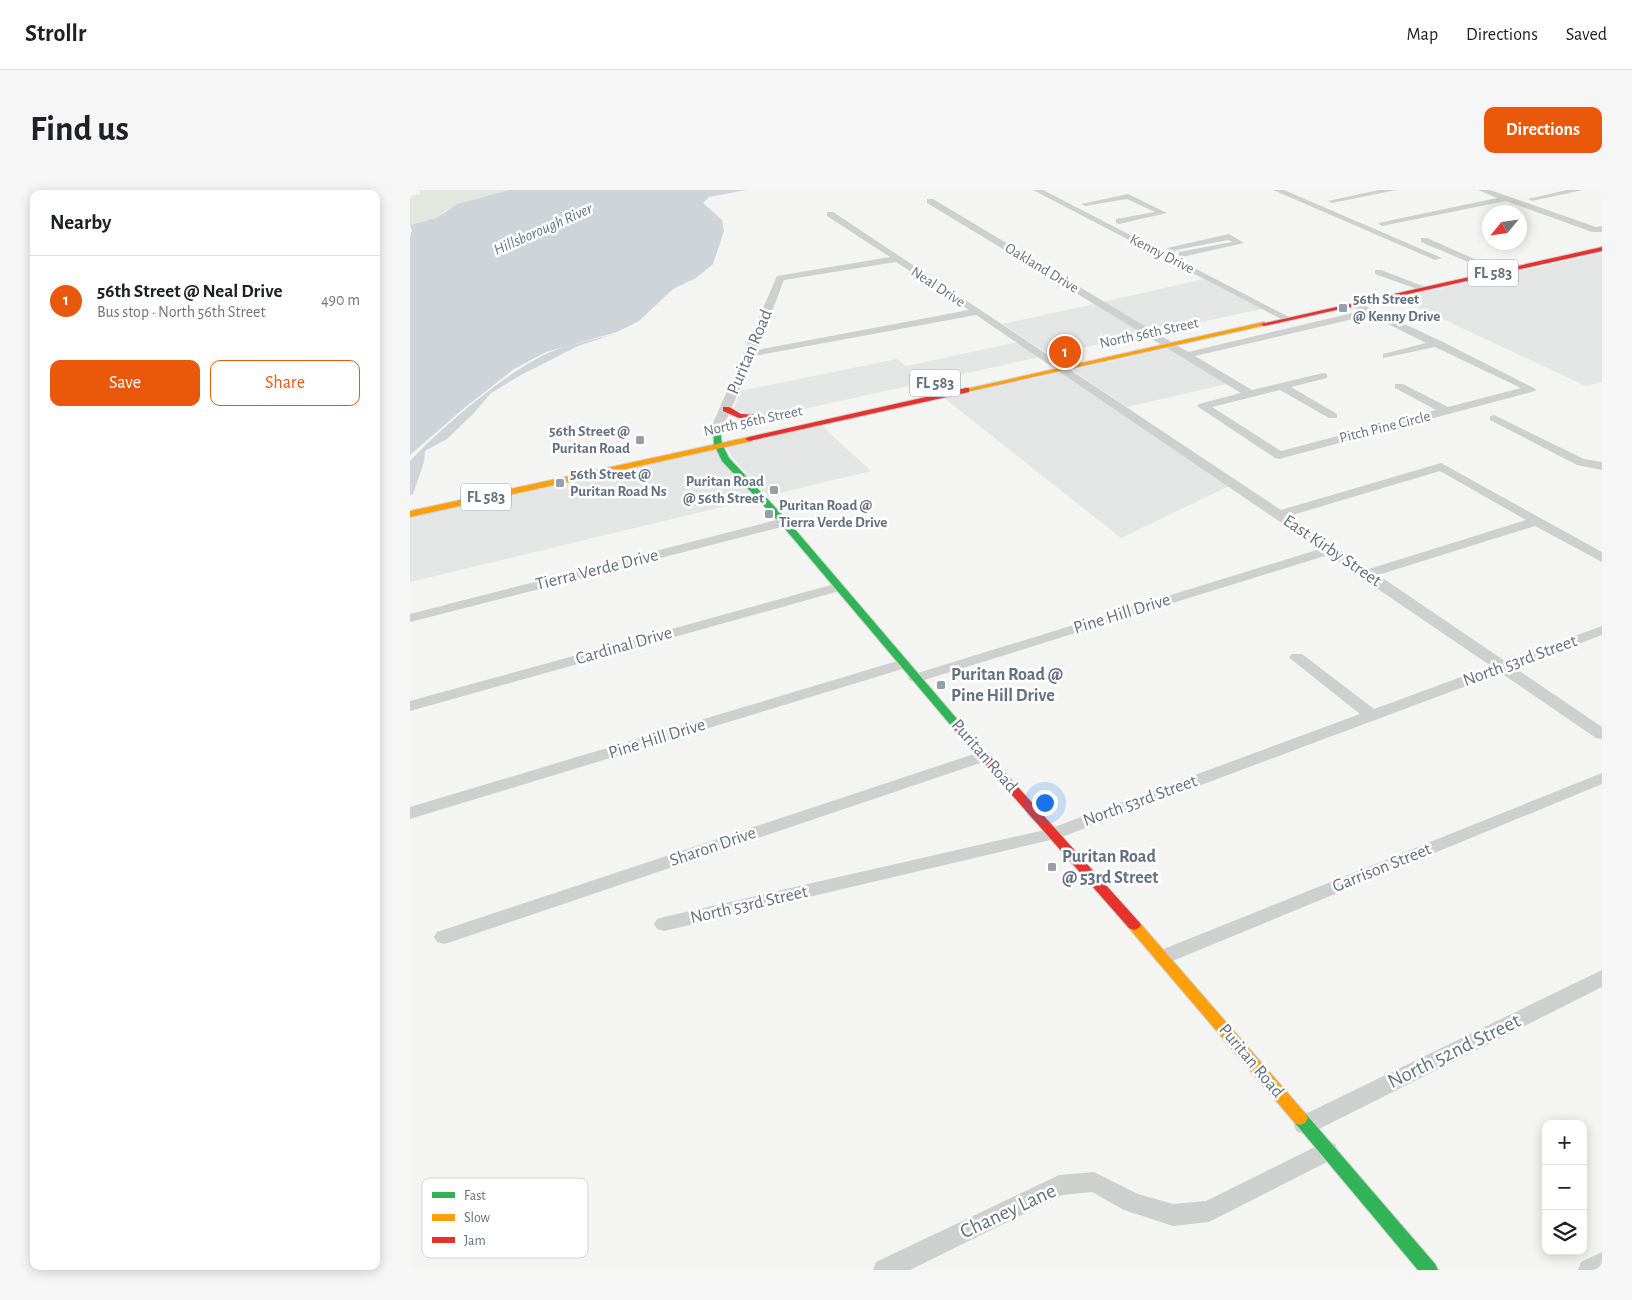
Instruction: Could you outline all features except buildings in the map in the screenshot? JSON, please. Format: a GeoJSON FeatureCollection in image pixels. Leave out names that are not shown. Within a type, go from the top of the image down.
{"type":"FeatureCollection","features":[{"type":"Feature","properties":{"kind":"main road","name":"North 56th Street"},"geometry":{"type":"LineString","coordinates":[[410,503],[438,502],[718,444],[924,398],[1064,361],[1168,344],[1406,281],[1602,239]]}},
{"type":"Feature","properties":{"kind":"main road","name":"North 56th Street"},"geometry":{"type":"LineString","coordinates":[[1254,314],[1271,310],[1300,316],[1602,249]]}},
{"type":"Feature","properties":{"kind":"main road","name":"North 56th Street"},"geometry":{"type":"LineString","coordinates":[[1136,339],[1172,331]]}},
{"type":"Feature","properties":{"kind":"main road","name":"North 56th Street"},"geometry":{"type":"LineString","coordinates":[[1030,362],[1048,358],[1064,361]]}},
{"type":"Feature","properties":{"kind":"main road"},"geometry":{"type":"LineString","coordinates":[[911,388],[924,398]]}},
{"type":"Feature","properties":{"kind":"main road"},"geometry":{"type":"LineString","coordinates":[[726,409],[739,416],[772,418]]}},
{"type":"Feature","properties":{"kind":"main road","name":"North 56th Street"},"geometry":{"type":"LineString","coordinates":[[711,432],[787,415]]}},
{"type":"Feature","properties":{"kind":"main road","name":"Puritan Road"},"geometry":{"type":"LineString","coordinates":[[711,432],[725,459],[784,522],[983,756],[1163,957],[1429,1270]]}},
{"type":"Feature","properties":{"kind":"main road","name":"North 56th Street"},"geometry":{"type":"LineString","coordinates":[[410,514],[484,485]]}},
{"type":"Feature","properties":{"kind":"street","name":"Kenny Drive"},"geometry":{"type":"LineString","coordinates":[[1037,190],[1271,310]]}},
{"type":"Feature","properties":{"kind":"street"},"geometry":{"type":"LineString","coordinates":[[1057,190],[1171,248],[1286,313]]}},
{"type":"Feature","properties":{"kind":"street"},"geometry":{"type":"LineString","coordinates":[[1277,190],[1438,258]]}},
{"type":"Feature","properties":{"kind":"street"},"geometry":{"type":"LineString","coordinates":[[1349,209],[1332,201],[1392,190]]}},
{"type":"Feature","properties":{"kind":"street"},"geometry":{"type":"LineString","coordinates":[[1482,190],[1532,199],[1602,224]]}},
{"type":"Feature","properties":{"kind":"street"},"geometry":{"type":"LineString","coordinates":[[1532,199],[1579,190]]}},
{"type":"Feature","properties":{"kind":"street"},"geometry":{"type":"LineString","coordinates":[[1401,231],[1378,221],[1448,210],[1507,194],[1595,230],[1602,228]]}},
{"type":"Feature","properties":{"kind":"street"},"geometry":{"type":"LineString","coordinates":[[1085,204],[1128,196],[1164,213],[1118,221]]}},
{"type":"Feature","properties":{"kind":"street","name":"Oakland Drive"},"geometry":{"type":"LineString","coordinates":[[930,201],[1168,344]]}},
{"type":"Feature","properties":{"kind":"street","name":"Neal Drive"},"geometry":{"type":"LineString","coordinates":[[830,214],[1048,358]]}},
{"type":"Feature","properties":{"kind":"street"},"geometry":{"type":"LineString","coordinates":[[1171,248],[1230,237],[1240,242],[1182,254]]}},
{"type":"Feature","properties":{"kind":"street"},"geometry":{"type":"LineString","coordinates":[[1419,238],[1483,265]]}},
{"type":"Feature","properties":{"kind":"street","name":"Puritan Road"},"geometry":{"type":"LineString","coordinates":[[711,432],[726,409],[780,278],[896,259]]}},
{"type":"Feature","properties":{"kind":"street"},"geometry":{"type":"LineString","coordinates":[[1378,272],[1423,288]]}},
{"type":"Feature","properties":{"kind":"street","name":"Pitch Pine Circle"},"geometry":{"type":"LineString","coordinates":[[1252,395],[1203,406],[1279,455],[1531,389],[1354,304]]}},
{"type":"Feature","properties":{"kind":"street"},"geometry":{"type":"LineString","coordinates":[[750,354],[977,312]]}},
{"type":"Feature","properties":{"kind":"street"},"geometry":{"type":"LineString","coordinates":[[1188,355],[1371,312]]}},
{"type":"Feature","properties":{"kind":"street"},"geometry":{"type":"LineString","coordinates":[[1387,356],[1437,343]]}},
{"type":"Feature","properties":{"kind":"street"},"geometry":{"type":"LineString","coordinates":[[1168,344],[1252,395],[1323,376]]}},
{"type":"Feature","properties":{"kind":"street","name":"East Kirby Street"},"geometry":{"type":"LineString","coordinates":[[1064,361],[1329,550],[1506,667],[1602,734]]}},
{"type":"Feature","properties":{"kind":"street"},"geometry":{"type":"LineString","coordinates":[[1399,386],[1448,412]]}},
{"type":"Feature","properties":{"kind":"street"},"geometry":{"type":"LineString","coordinates":[[1282,387],[1332,416]]}},
{"type":"Feature","properties":{"kind":"street"},"geometry":{"type":"LineString","coordinates":[[1494,418],[1581,462],[1602,466]]}},
{"type":"Feature","properties":{"kind":"street"},"geometry":{"type":"LineString","coordinates":[[1279,514],[1441,467],[1602,558]]}},
{"type":"Feature","properties":{"kind":"street"},"geometry":{"type":"LineString","coordinates":[[1366,574],[1536,521]]}},
{"type":"Feature","properties":{"kind":"street","name":"Tierra Verde Drive"},"geometry":{"type":"LineString","coordinates":[[410,618],[784,522]]}},
{"type":"Feature","properties":{"kind":"street","name":"Pine Hill Drive"},"geometry":{"type":"LineString","coordinates":[[916,678],[1329,550]]}},
{"type":"Feature","properties":{"kind":"street","name":"Cardinal Drive"},"geometry":{"type":"LineString","coordinates":[[410,706],[838,587]]}},
{"type":"Feature","properties":{"kind":"street","name":"North 53rd Street"},"geometry":{"type":"LineString","coordinates":[[664,924],[1052,834],[1602,630]]}},
{"type":"Feature","properties":{"kind":"street"},"geometry":{"type":"LineString","coordinates":[[1297,658],[1371,715]]}},
{"type":"Feature","properties":{"kind":"street","name":"Pine Hill Drive"},"geometry":{"type":"LineString","coordinates":[[410,814],[904,664]]}},
{"type":"Feature","properties":{"kind":"street","name":"Sharon Drive"},"geometry":{"type":"LineString","coordinates":[[444,937],[983,756]]}},
{"type":"Feature","properties":{"kind":"street","name":"Garrison Street"},"geometry":{"type":"LineString","coordinates":[[1163,957],[1602,778]]}},
{"type":"Feature","properties":{"kind":"street","name":"North 52nd Street"},"geometry":{"type":"LineString","coordinates":[[1305,1125],[1602,978]]}},
{"type":"Feature","properties":{"kind":"street","name":"Chaney Lane"},"geometry":{"type":"LineString","coordinates":[[884,1270],[1059,1185],[1094,1182],[1132,1202],[1173,1215],[1209,1211],[1327,1151]]}},
{"type":"Feature","properties":{"kind":"street"},"geometry":{"type":"LineString","coordinates":[[1590,1270],[1602,1263]]}},
{"type":"Feature","properties":{"kind":"shaded area"},"geometry":{"type":"Polygon","coordinates":[[[419,190],[509,190],[445,211],[436,218],[410,225],[410,196],[421,194],[419,190]]]}},
{"type":"Feature","properties":{"kind":"shaded area"},"geometry":{"type":"Polygon","coordinates":[[[1602,253],[1602,382],[1586,386],[1398,298],[1602,253]]]}},
{"type":"Feature","properties":{"kind":"shaded area"},"geometry":{"type":"Polygon","coordinates":[[[1204,279],[1262,309],[1154,332],[1103,302],[1204,279]]]}},
{"type":"Feature","properties":{"kind":"shaded area"},"geometry":{"type":"Polygon","coordinates":[[[1095,304],[1145,334],[1050,355],[1002,324],[1095,304]]]}},
{"type":"Feature","properties":{"kind":"shaded area"},"geometry":{"type":"Polygon","coordinates":[[[1018,342],[1040,357],[772,416],[752,415],[734,409],[740,391],[897,359],[906,366],[1018,342]]]}},
{"type":"Feature","properties":{"kind":"shaded area"},"geometry":{"type":"Polygon","coordinates":[[[1169,348],[1227,384],[1127,407],[1072,370],[1169,348]]]}},
{"type":"Feature","properties":{"kind":"shaded area"},"geometry":{"type":"Polygon","coordinates":[[[1062,372],[1229,486],[1121,538],[944,398],[1062,372]]]}},
{"type":"Feature","properties":{"kind":"shaded area"},"geometry":{"type":"Polygon","coordinates":[[[821,425],[871,471],[767,496],[732,457],[726,446],[821,425]]]}},
{"type":"Feature","properties":{"kind":"shaded area"},"geometry":{"type":"Polygon","coordinates":[[[714,449],[755,499],[410,582],[410,517],[714,449]]]}},
{"type":"Feature","properties":{"kind":"water","name":"Hillsborough River"},"geometry":{"type":"Polygon","coordinates":[[[509,190],[746,190],[709,197],[703,203],[722,220],[724,231],[713,264],[696,278],[673,289],[639,321],[617,332],[546,352],[514,369],[463,409],[410,455],[410,236],[412,231],[410,225],[436,218],[458,204],[509,190]]]}},
{"type":"Feature","properties":{"kind":"water"},"geometry":{"type":"Polygon","coordinates":[[[614,334],[578,346],[521,375],[491,393],[473,414],[447,439],[425,451],[424,462],[413,494],[410,495],[410,461],[439,432],[475,401],[513,373],[548,353],[614,334]]]}},
{"type":"Feature","properties":{"kind":"traffic: fast"},"geometry":{"type":"LineString","coordinates":[[716,430],[718,444],[725,459],[784,522],[958,727]]}},
{"type":"Feature","properties":{"kind":"traffic: fast"},"geometry":{"type":"LineString","coordinates":[[1300,1118],[1429,1270]]}},
{"type":"Feature","properties":{"kind":"traffic: slow"},"geometry":{"type":"LineString","coordinates":[[966,390],[1264,324]]}},
{"type":"Feature","properties":{"kind":"traffic: slow"},"geometry":{"type":"LineString","coordinates":[[410,514],[749,439]]}},
{"type":"Feature","properties":{"kind":"traffic: slow"},"geometry":{"type":"LineString","coordinates":[[1134,925],[1300,1118]]}},
{"type":"Feature","properties":{"kind":"traffic: jam"},"geometry":{"type":"LineString","coordinates":[[1264,324],[1602,249]]}},
{"type":"Feature","properties":{"kind":"traffic: jam"},"geometry":{"type":"LineString","coordinates":[[749,439],[966,390]]}},
{"type":"Feature","properties":{"kind":"traffic: jam"},"geometry":{"type":"LineString","coordinates":[[726,409],[739,416],[772,418]]}},
{"type":"Feature","properties":{"kind":"traffic: jam"},"geometry":{"type":"LineString","coordinates":[[958,727],[1134,925]]}},
{"type":"Feature","properties":{"kind":"place","name":"56th Street @ Kenny Drive"},"geometry":{"type":"Point","coordinates":[1343,308]}},
{"type":"Feature","properties":{"kind":"place","name":"56th Street @ Neal Drive"},"geometry":{"type":"Point","coordinates":[1065,352]}},
{"type":"Feature","properties":{"kind":"place","name":"56th Street @ Puritan Road"},"geometry":{"type":"Point","coordinates":[640,440]}},
{"type":"Feature","properties":{"kind":"place","name":"56th Street @ Puritan Road Ns"},"geometry":{"type":"Point","coordinates":[560,483]}},
{"type":"Feature","properties":{"kind":"place","name":"Puritan Road @ 56th Street"},"geometry":{"type":"Point","coordinates":[774,490]}},
{"type":"Feature","properties":{"kind":"place","name":"Puritan Road @ Tierra Verde Drive"},"geometry":{"type":"Point","coordinates":[769,514]}},
{"type":"Feature","properties":{"kind":"place","name":"Puritan Road @ Pine Hill Drive"},"geometry":{"type":"Point","coordinates":[941,685]}},
{"type":"Feature","properties":{"kind":"place","name":"Puritan Road @ 53rd Street"},"geometry":{"type":"Point","coordinates":[1052,867]}}]}
